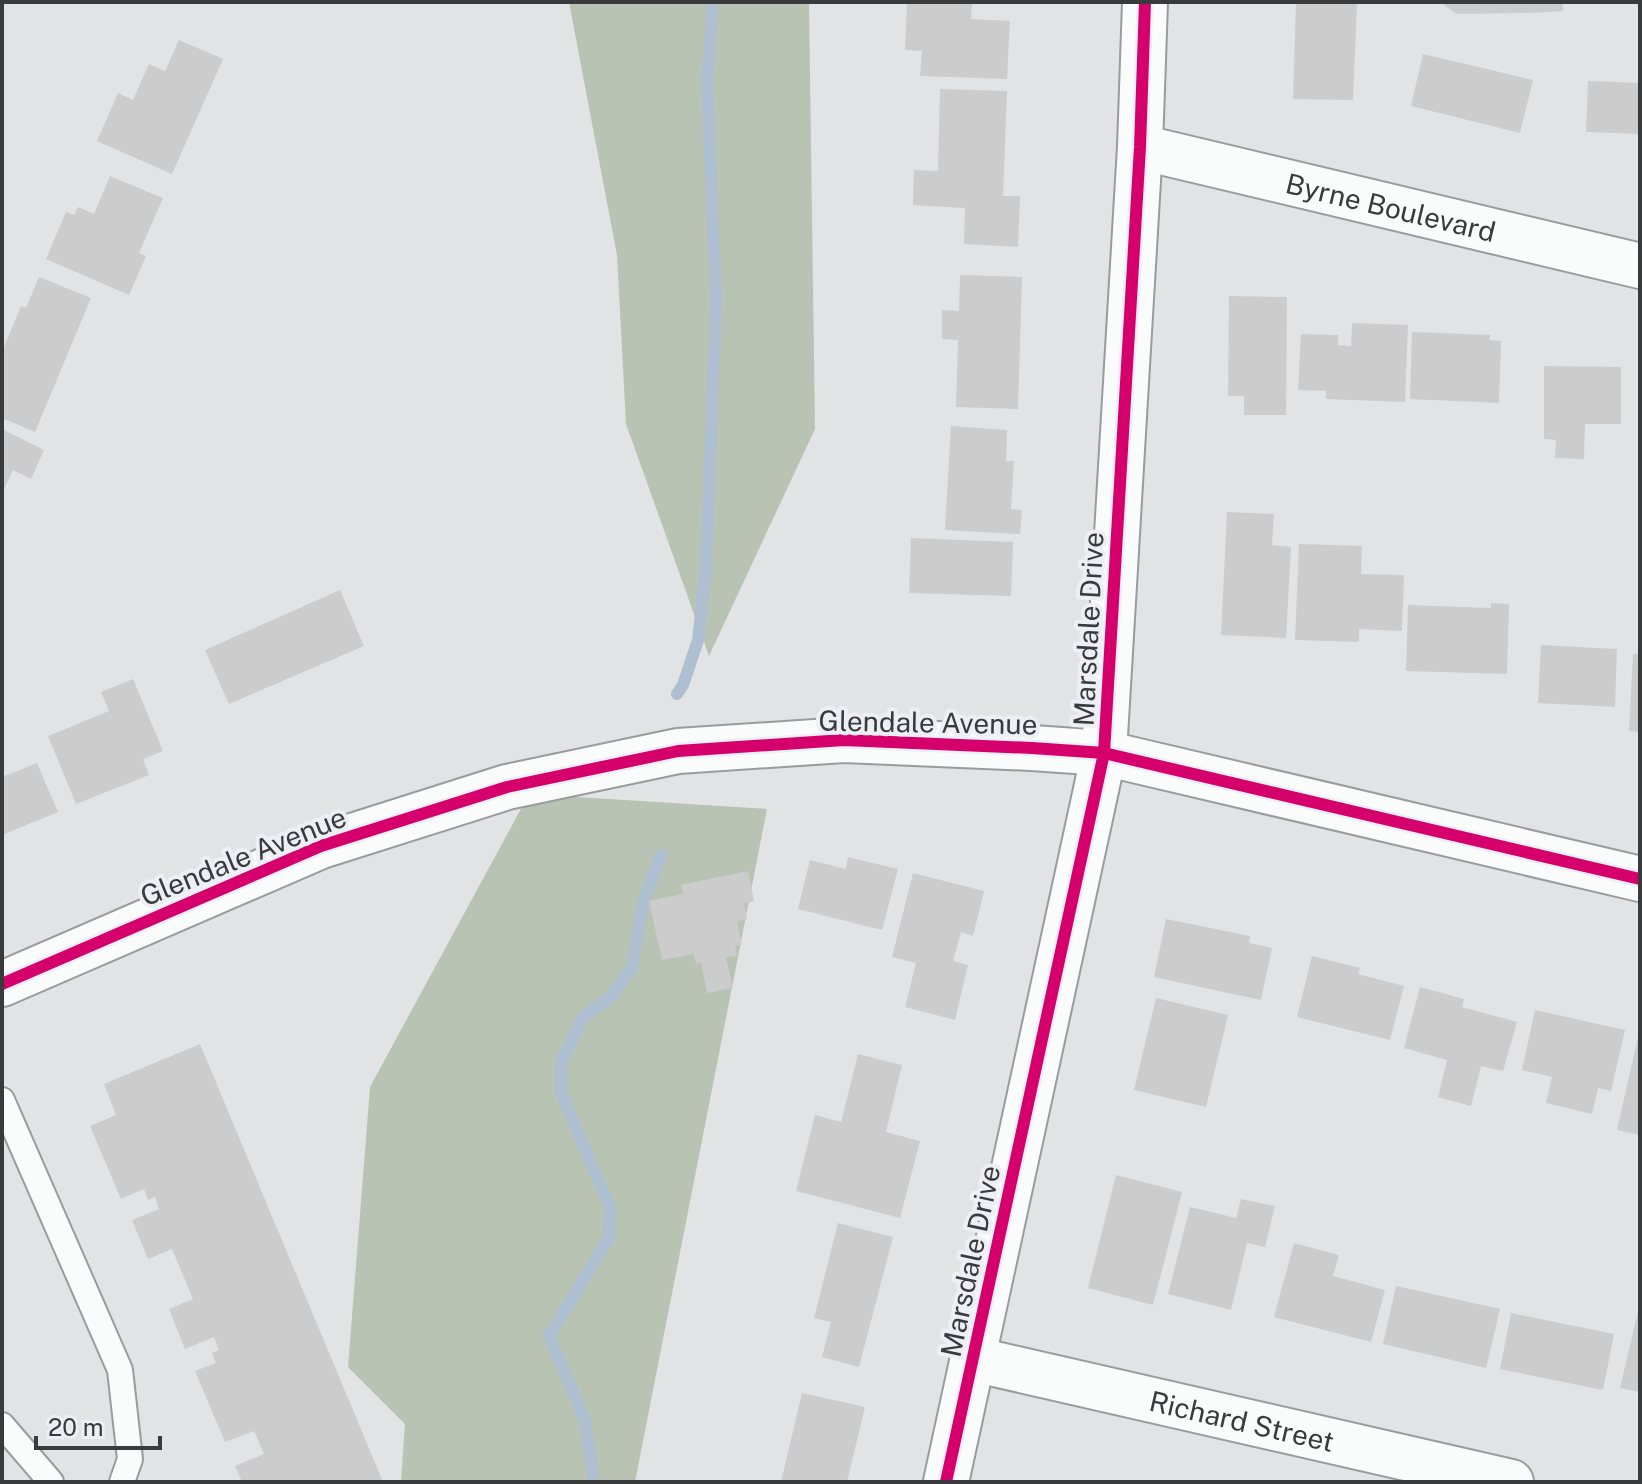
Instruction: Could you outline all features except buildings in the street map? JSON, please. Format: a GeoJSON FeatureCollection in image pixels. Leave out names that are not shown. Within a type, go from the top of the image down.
{"type":"FeatureCollection","features":[{"type":"Feature","properties":{"kind":"street","name":"Marsdale Drive"},"geometry":{"type":"LineString","coordinates":[[946,1482],[1104,753],[1140,147],[1145,2]]}},
{"type":"Feature","properties":{"kind":"street","name":"Byrne Boulevard"},"geometry":{"type":"LineString","coordinates":[[1140,147],[1640,266]]}},
{"type":"Feature","properties":{"kind":"street","name":"Glendale Avenue"},"geometry":{"type":"LineString","coordinates":[[2,984],[321,846],[507,787],[678,751],[844,740],[1104,753],[1640,879]]}},
{"type":"Feature","properties":{"kind":"street","name":"Richard Street"},"geometry":{"type":"LineString","coordinates":[[973,1359],[1511,1482]]}},
{"type":"Feature","properties":{"kind":"lane"},"geometry":{"type":"LineString","coordinates":[[2,1100],[10,1140],[120,1370],[130,1459],[122,1482]]}},
{"type":"Feature","properties":{"kind":"lane"},"geometry":{"type":"LineString","coordinates":[[2,1425],[51,1482]]}},
{"type":"Feature","properties":{"kind":"green space"},"geometry":{"type":"Polygon","coordinates":[[[569,2],[809,2],[815,429],[709,656],[626,424],[617,255],[569,2]]]}},
{"type":"Feature","properties":{"kind":"green space"},"geometry":{"type":"Polygon","coordinates":[[[529,794],[767,809],[635,1482],[401,1482],[405,1424],[348,1367],[370,1087],[529,794]]]}},
{"type":"Feature","properties":{"kind":"waterway"},"geometry":{"type":"LineString","coordinates":[[677,694],[698,640],[706,568],[716,300],[707,81],[713,2]]}},
{"type":"Feature","properties":{"kind":"waterway"},"geometry":{"type":"LineString","coordinates":[[594,1482],[585,1420],[549,1336],[609,1238],[610,1207],[561,1093],[561,1062],[583,1017],[610,998],[632,968],[643,902],[661,855]]}},
{"type":"Feature","properties":{"kind":"cycle path"},"geometry":{"type":"LineString","coordinates":[[946,1482],[1104,753],[1140,147],[1145,2]]}},
{"type":"Feature","properties":{"kind":"cycle path"},"geometry":{"type":"LineString","coordinates":[[2,984],[321,846],[507,787],[678,751],[844,740],[1104,753],[1640,879]]}}]}
